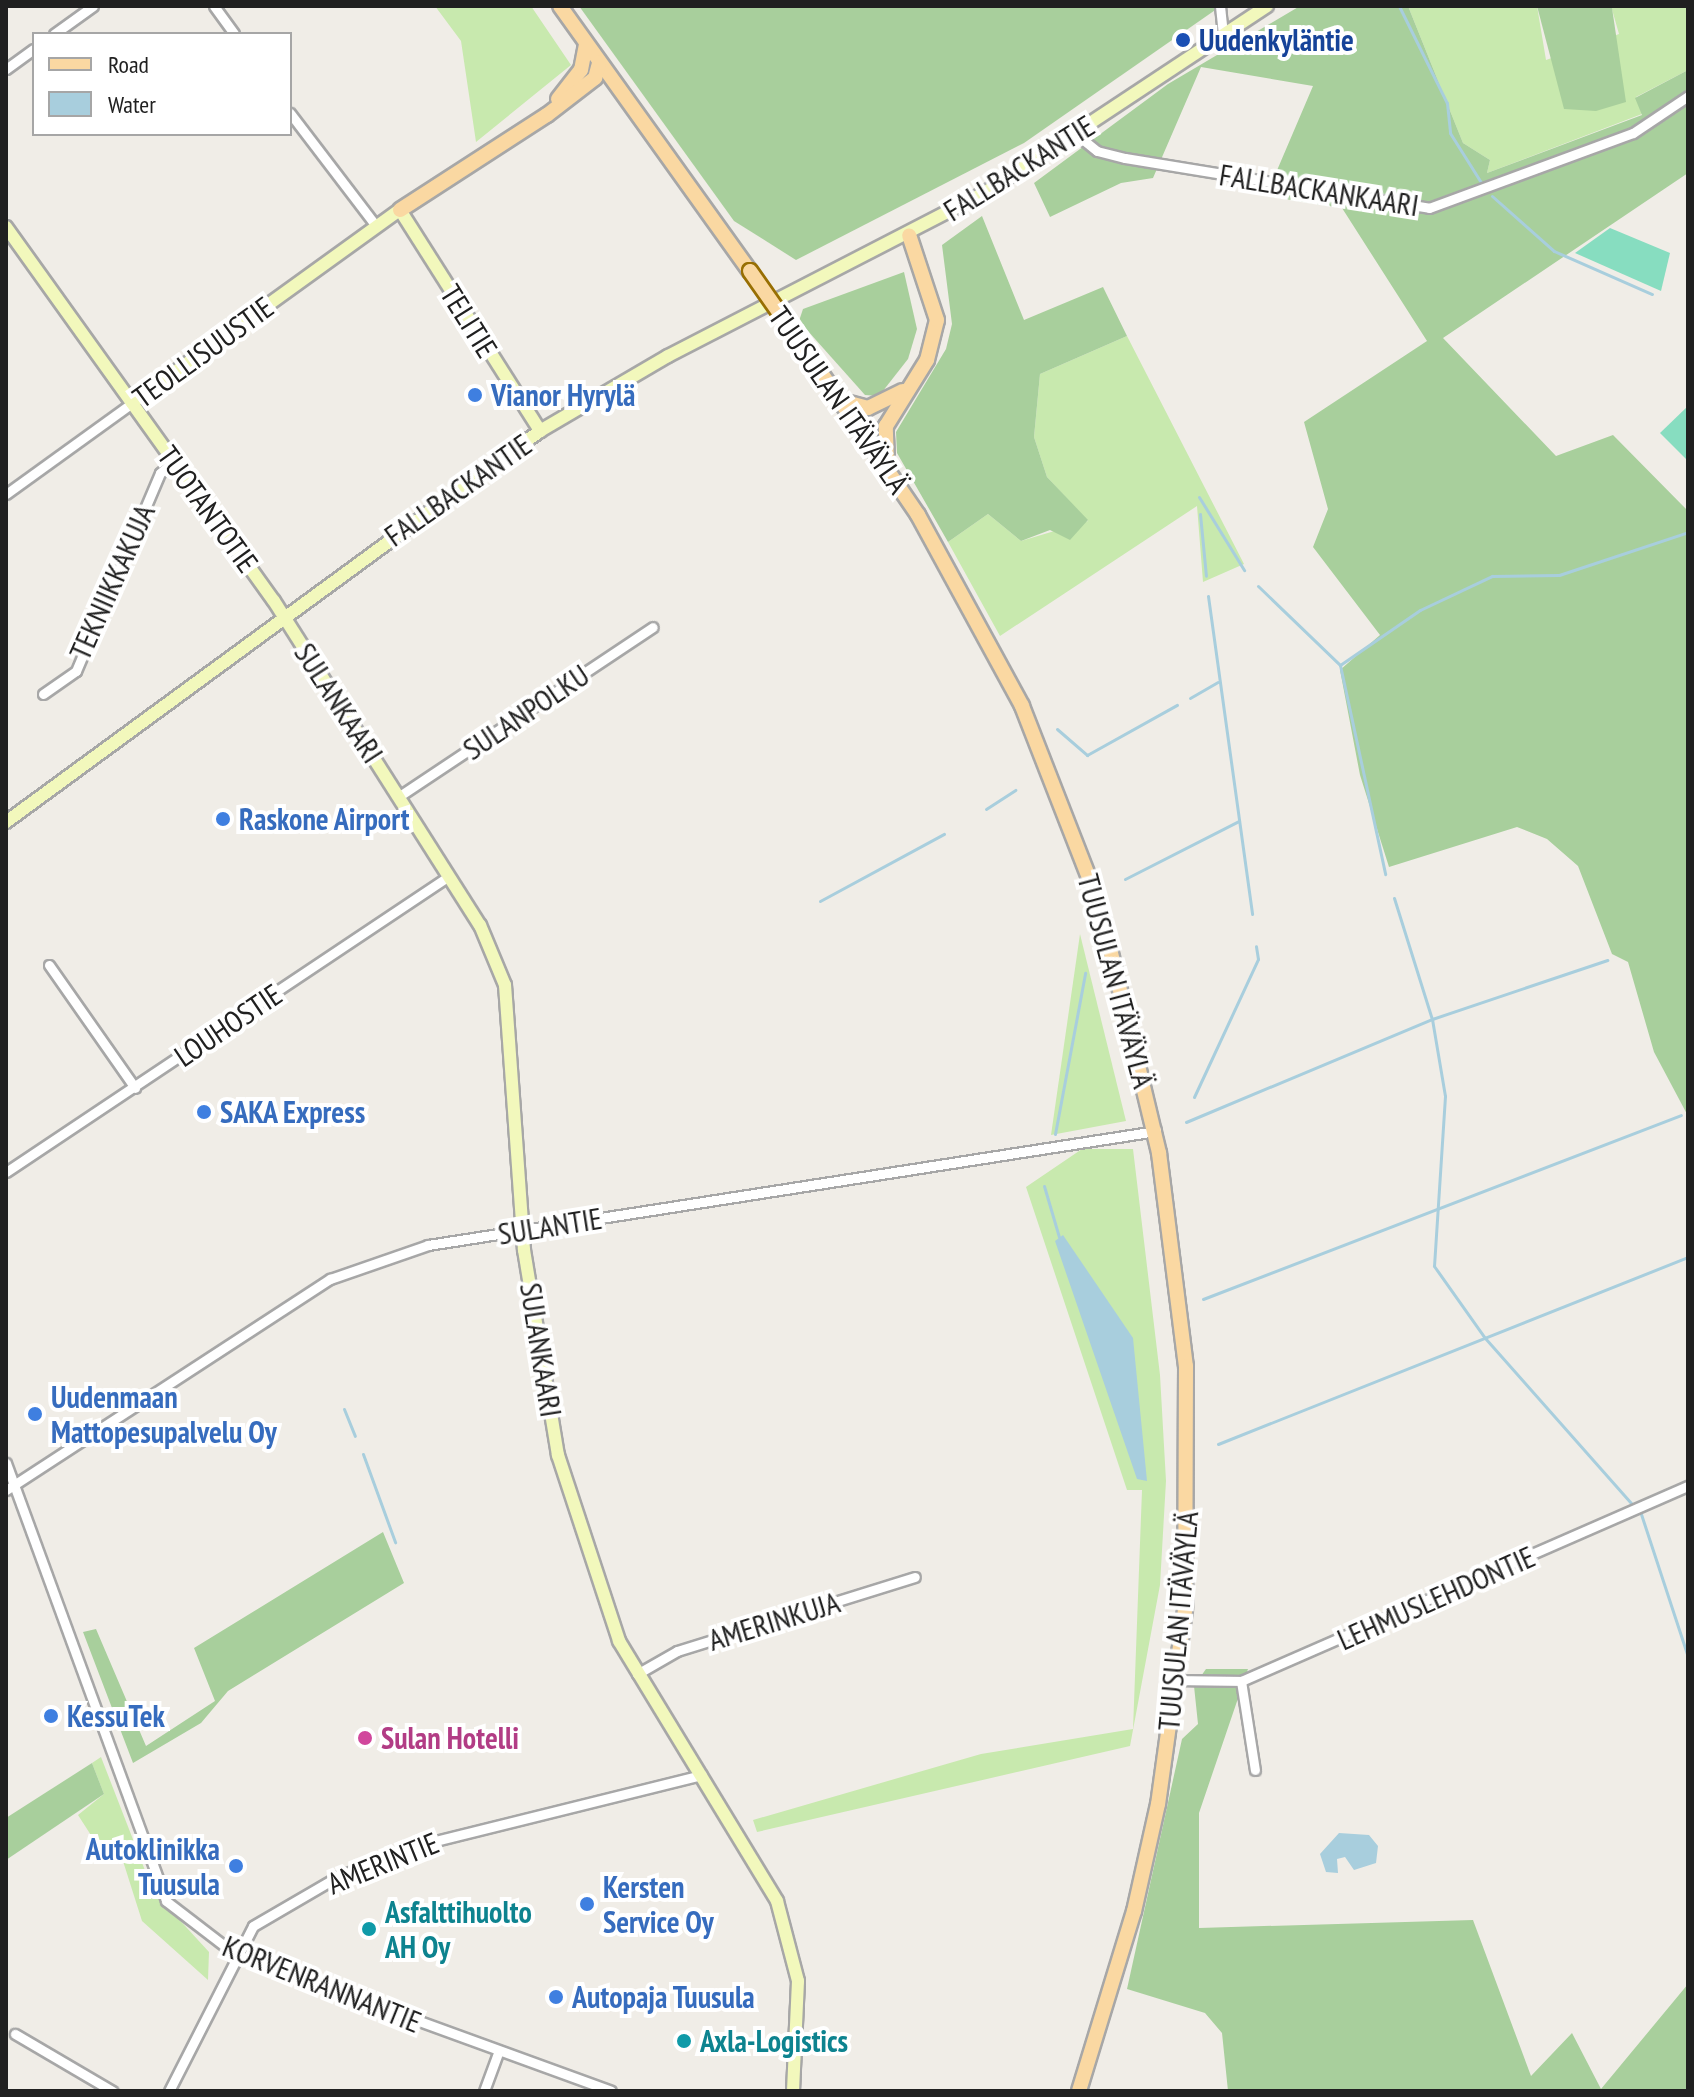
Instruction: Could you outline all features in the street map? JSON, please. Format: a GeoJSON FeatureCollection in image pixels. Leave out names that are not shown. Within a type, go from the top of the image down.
{"type":"FeatureCollection","features":[{"type":"Feature","properties":{"kind":"main road","name":"TUUSULAN ITÄVÄYLÄ"},"geometry":{"type":"LineString","coordinates":[[560,6],[888,468],[967,601],[1054,783],[1111,943],[1156,1131],[1189,1438],[1177,1680],[1134,1911],[1079,2091]]}},
{"type":"Feature","properties":{"kind":"main road"},"geometry":{"type":"LineString","coordinates":[[502,145],[574,81],[586,44]]}},
{"type":"Feature","properties":{"kind":"main road"},"geometry":{"type":"LineString","coordinates":[[502,145],[584,88],[599,63]]}},
{"type":"Feature","properties":{"kind":"main road"},"geometry":{"type":"LineString","coordinates":[[400,210],[595,89],[624,97]]}},
{"type":"Feature","properties":{"kind":"main road"},"geometry":{"type":"LineString","coordinates":[[888,468],[886,426],[904,391],[927,360],[937,320],[909,235]]}},
{"type":"Feature","properties":{"kind":"main road"},"geometry":{"type":"LineString","coordinates":[[840,400],[868,408],[904,391]]}},
{"type":"Feature","properties":{"kind":"street"},"geometry":{"type":"LineString","coordinates":[[57,32],[93,6]]}},
{"type":"Feature","properties":{"kind":"street"},"geometry":{"type":"LineString","coordinates":[[214,6],[233,32]]}},
{"type":"Feature","properties":{"kind":"street"},"geometry":{"type":"LineString","coordinates":[[1220,6],[1223,34]]}},
{"type":"Feature","properties":{"kind":"street","name":"FALLBACKANTIE"},"geometry":{"type":"LineString","coordinates":[[6,822],[283,615],[540,431],[668,356],[909,235],[1076,134],[1267,6]]}},
{"type":"Feature","properties":{"kind":"street"},"geometry":{"type":"LineString","coordinates":[[6,69],[32,50]]}},
{"type":"Feature","properties":{"kind":"street","name":"FALLBACKANKAARI"},"geometry":{"type":"LineString","coordinates":[[1076,134],[1097,151],[1125,158],[1429,208],[1633,133],[1688,96]]}},
{"type":"Feature","properties":{"kind":"street"},"geometry":{"type":"LineString","coordinates":[[292,116],[376,226]]}},
{"type":"Feature","properties":{"kind":"street","name":"TEOLLISUUSTIE"},"geometry":{"type":"LineString","coordinates":[[6,494],[400,210]]}},
{"type":"Feature","properties":{"kind":"street","name":"TELITIE"},"geometry":{"type":"LineString","coordinates":[[400,210],[540,431]]}},
{"type":"Feature","properties":{"kind":"street","name":"TUOTANTOTIE"},"geometry":{"type":"LineString","coordinates":[[6,227],[283,615]]}},
{"type":"Feature","properties":{"kind":"street","name":"TEKNIIKKAKUJA"},"geometry":{"type":"LineString","coordinates":[[43,694],[76,671],[160,473],[172,463]]}},
{"type":"Feature","properties":{"kind":"street","name":"SULANKAARI"},"geometry":{"type":"LineString","coordinates":[[283,615],[449,876],[505,985],[525,1230],[558,1455],[606,1613],[637,1674],[702,1775],[785,1922],[800,2014],[793,2091]]}},
{"type":"Feature","properties":{"kind":"street","name":"SULANPOLKU"},"geometry":{"type":"LineString","coordinates":[[398,797],[653,627]]}},
{"type":"Feature","properties":{"kind":"street","name":"LOUHOSTIE"},"geometry":{"type":"LineString","coordinates":[[6,1172],[449,876]]}},
{"type":"Feature","properties":{"kind":"street"},"geometry":{"type":"LineString","coordinates":[[49,965],[135,1088]]}},
{"type":"Feature","properties":{"kind":"street","name":"SULANTIE"},"geometry":{"type":"LineString","coordinates":[[10,1487],[330,1279],[428,1245],[1156,1131]]}},
{"type":"Feature","properties":{"kind":"street","name":"KORVENRANNANTIE"},"geometry":{"type":"LineString","coordinates":[[6,1463],[10,1487],[147,1864],[166,1901],[235,1954],[498,2053],[611,2091]]}},
{"type":"Feature","properties":{"kind":"street","name":"LEHMUSLEHDONTIE"},"geometry":{"type":"LineString","coordinates":[[1177,1680],[1241,1681],[1688,1486]]}},
{"type":"Feature","properties":{"kind":"street","name":"AMERINKUJA"},"geometry":{"type":"LineString","coordinates":[[637,1674],[677,1651],[915,1577]]}},
{"type":"Feature","properties":{"kind":"street"},"geometry":{"type":"LineString","coordinates":[[1241,1681],[1255,1770]]}},
{"type":"Feature","properties":{"kind":"street","name":"AMERINTIE"},"geometry":{"type":"LineString","coordinates":[[169,2091],[235,1954],[253,1926],[339,1876],[456,1834],[702,1775]]}},
{"type":"Feature","properties":{"kind":"street"},"geometry":{"type":"LineString","coordinates":[[15,2034],[112,2091]]}},
{"type":"Feature","properties":{"kind":"street"},"geometry":{"type":"LineString","coordinates":[[484,2091],[498,2053]]}},
{"type":"Feature","properties":{"kind":"green space"},"geometry":{"type":"Polygon","coordinates":[[[435,6],[531,6],[571,65],[476,142],[461,41],[435,6]]]}},
{"type":"Feature","properties":{"kind":"green space"},"geometry":{"type":"Polygon","coordinates":[[[579,6],[1221,6],[1024,143],[796,260],[734,221],[579,6]]]}},
{"type":"Feature","properties":{"kind":"green space"},"geometry":{"type":"Polygon","coordinates":[[[1300,6],[1408,6],[1463,143],[1490,160],[1487,173],[1642,115],[1635,98],[1688,70],[1688,173],[1443,338],[1556,456],[1613,435],[1688,511],[1688,1116],[1654,1052],[1628,962],[1612,954],[1578,866],[1547,839],[1517,827],[1389,867],[1360,775],[1340,670],[1380,635],[1313,547],[1328,509],[1304,422],[1427,341],[1342,208],[1266,196],[1313,86],[1201,67],[1153,178],[1121,183],[1050,217],[1034,183],[1168,84],[1300,6]]]}},
{"type":"Feature","properties":{"kind":"green space"},"geometry":{"type":"Polygon","coordinates":[[[1408,6],[1537,6],[1546,60],[1619,34],[1611,6],[1688,6],[1688,70],[1636,97],[1642,114],[1487,173],[1490,160],[1463,143],[1408,6]]]}},
{"type":"Feature","properties":{"kind":"green space"},"geometry":{"type":"Polygon","coordinates":[[[1537,6],[1612,8],[1626,102],[1596,111],[1564,109],[1537,6]]]}},
{"type":"Feature","properties":{"kind":"green space"},"geometry":{"type":"Polygon","coordinates":[[[982,216],[1024,320],[1103,287],[1127,336],[1040,374],[1034,437],[1047,477],[1088,520],[1070,540],[1050,530],[1021,541],[988,514],[948,542],[897,453],[896,432],[946,349],[952,324],[942,245],[982,216]]]}},
{"type":"Feature","properties":{"kind":"green space"},"geometry":{"type":"Polygon","coordinates":[[[1610,228],[1670,253],[1661,291],[1575,253],[1610,228]]]}},
{"type":"Feature","properties":{"kind":"green space"},"geometry":{"type":"Polygon","coordinates":[[[904,272],[917,329],[908,359],[879,396],[865,395],[799,321],[803,309],[904,272]]]}},
{"type":"Feature","properties":{"kind":"green space"},"geometry":{"type":"Polygon","coordinates":[[[1127,336],[1244,564],[1203,582],[1197,506],[1000,636],[948,542],[988,514],[1021,541],[1088,521],[1047,477],[1034,437],[1040,374],[1127,336]]]}},
{"type":"Feature","properties":{"kind":"green space"},"geometry":{"type":"Polygon","coordinates":[[[1688,406],[1688,461],[1660,433],[1688,406]]]}},
{"type":"Feature","properties":{"kind":"green space"},"geometry":{"type":"Polygon","coordinates":[[[1080,934],[1126,1121],[1051,1135],[1080,934]]]}},
{"type":"Feature","properties":{"kind":"green space"},"geometry":{"type":"Polygon","coordinates":[[[1082,1149],[1133,1149],[1160,1375],[1166,1481],[1160,1585],[1130,1746],[757,1832],[753,1820],[981,1754],[1133,1729],[1142,1490],[1127,1490],[1026,1187],[1082,1149]]]}},
{"type":"Feature","properties":{"kind":"green space"},"geometry":{"type":"Polygon","coordinates":[[[383,1532],[404,1583],[228,1691],[201,1723],[133,1763],[83,1632],[96,1629],[146,1746],[215,1701],[194,1648],[383,1532]]]}},
{"type":"Feature","properties":{"kind":"green space"},"geometry":{"type":"Polygon","coordinates":[[[1206,1669],[1248,1669],[1199,1813],[1199,1928],[1473,1920],[1531,2076],[1572,2033],[1601,2089],[1688,1984],[1688,2091],[1228,2091],[1222,2033],[1205,2013],[1127,1989],[1182,1739],[1198,1724],[1194,1686],[1206,1669]]]}},
{"type":"Feature","properties":{"kind":"green space"},"geometry":{"type":"Polygon","coordinates":[[[101,1757],[153,1891],[209,1952],[208,1980],[142,1921],[116,1839],[96,1843],[78,1815],[104,1794],[92,1763],[101,1757]]]}},
{"type":"Feature","properties":{"kind":"green space"},"geometry":{"type":"Polygon","coordinates":[[[92,1763],[104,1794],[6,1860],[6,1818],[92,1763]]]}},
{"type":"Feature","properties":{"kind":"water"},"geometry":{"type":"Polygon","coordinates":[[[1063,1235],[1133,1338],[1147,1481],[1137,1479],[1055,1241],[1063,1235]]]}},
{"type":"Feature","properties":{"kind":"water"},"geometry":{"type":"Polygon","coordinates":[[[1339,1833],[1369,1835],[1378,1846],[1376,1863],[1354,1870],[1345,1857],[1337,1859],[1338,1873],[1326,1872],[1320,1854],[1339,1833]]]}},
{"type":"Feature","properties":{"kind":"waterway"},"geometry":{"type":"LineString","coordinates":[[1399,6],[1447,103],[1450,133],[1482,184]]}},
{"type":"Feature","properties":{"kind":"waterway"},"geometry":{"type":"LineString","coordinates":[[1492,196],[1554,251],[1652,294]]}},
{"type":"Feature","properties":{"kind":"waterway"},"geometry":{"type":"LineString","coordinates":[[1199,497],[1244,570]]}},
{"type":"Feature","properties":{"kind":"waterway"},"geometry":{"type":"LineString","coordinates":[[1200,514],[1206,576]]}},
{"type":"Feature","properties":{"kind":"waterway"},"geometry":{"type":"LineString","coordinates":[[1340,665],[1420,610],[1492,576],[1559,575],[1688,532]]}},
{"type":"Feature","properties":{"kind":"waterway"},"geometry":{"type":"LineString","coordinates":[[1258,586],[1340,665]]}},
{"type":"Feature","properties":{"kind":"waterway"},"geometry":{"type":"LineString","coordinates":[[1208,596],[1252,914]]}},
{"type":"Feature","properties":{"kind":"waterway"},"geometry":{"type":"LineString","coordinates":[[1340,665],[1385,874]]}},
{"type":"Feature","properties":{"kind":"waterway"},"geometry":{"type":"LineString","coordinates":[[1190,698],[1218,682]]}},
{"type":"Feature","properties":{"kind":"waterway"},"geometry":{"type":"LineString","coordinates":[[1057,729],[1087,755],[1177,705]]}},
{"type":"Feature","properties":{"kind":"waterway"},"geometry":{"type":"LineString","coordinates":[[986,809],[1015,790]]}},
{"type":"Feature","properties":{"kind":"waterway"},"geometry":{"type":"LineString","coordinates":[[1125,879],[1239,821]]}},
{"type":"Feature","properties":{"kind":"waterway"},"geometry":{"type":"LineString","coordinates":[[820,901],[944,834]]}},
{"type":"Feature","properties":{"kind":"waterway"},"geometry":{"type":"LineString","coordinates":[[1394,898],[1432,1019],[1445,1096],[1434,1266],[1485,1338],[1632,1504]]}},
{"type":"Feature","properties":{"kind":"waterway"},"geometry":{"type":"LineString","coordinates":[[1194,1097],[1258,959],[1256,946]]}},
{"type":"Feature","properties":{"kind":"waterway"},"geometry":{"type":"LineString","coordinates":[[1186,1122],[1432,1019],[1607,960]]}},
{"type":"Feature","properties":{"kind":"waterway"},"geometry":{"type":"LineString","coordinates":[[1055,1134],[1085,973]]}},
{"type":"Feature","properties":{"kind":"waterway"},"geometry":{"type":"LineString","coordinates":[[1203,1299],[1681,1115]]}},
{"type":"Feature","properties":{"kind":"waterway"},"geometry":{"type":"LineString","coordinates":[[1044,1186],[1059,1237]]}},
{"type":"Feature","properties":{"kind":"waterway"},"geometry":{"type":"LineString","coordinates":[[1218,1444],[1688,1257]]}},
{"type":"Feature","properties":{"kind":"waterway"},"geometry":{"type":"LineString","coordinates":[[344,1409],[355,1436]]}},
{"type":"Feature","properties":{"kind":"waterway"},"geometry":{"type":"LineString","coordinates":[[363,1454],[395,1542]]}},
{"type":"Feature","properties":{"kind":"waterway"},"geometry":{"type":"LineString","coordinates":[[1641,1514],[1688,1657]]}},
{"type":"Feature","properties":{"kind":"place","name":"Uudenkyläntie"},"geometry":{"type":"Point","coordinates":[1183,40]}},
{"type":"Feature","properties":{"kind":"place","name":"Vianor Hyrylä"},"geometry":{"type":"Point","coordinates":[475,395]}},
{"type":"Feature","properties":{"kind":"place","name":"Raskone Airport"},"geometry":{"type":"Point","coordinates":[223,819]}},
{"type":"Feature","properties":{"kind":"place","name":"SAKA Express"},"geometry":{"type":"Point","coordinates":[204,1112]}},
{"type":"Feature","properties":{"kind":"place","name":"Uudenmaan Mattopesupalvelu Oy"},"geometry":{"type":"Point","coordinates":[35,1414]}},
{"type":"Feature","properties":{"kind":"place","name":"KessuTek"},"geometry":{"type":"Point","coordinates":[51,1716]}},
{"type":"Feature","properties":{"kind":"place","name":"Sulan Hotelli"},"geometry":{"type":"Point","coordinates":[365,1738]}},
{"type":"Feature","properties":{"kind":"place","name":"Autoklinikka Tuusula"},"geometry":{"type":"Point","coordinates":[236,1866]}},
{"type":"Feature","properties":{"kind":"place","name":"Kersten Service Oy"},"geometry":{"type":"Point","coordinates":[587,1904]}},
{"type":"Feature","properties":{"kind":"place","name":"Asfalttihuolto AH Oy"},"geometry":{"type":"Point","coordinates":[369,1929]}},
{"type":"Feature","properties":{"kind":"place","name":"Autopaja Tuusula"},"geometry":{"type":"Point","coordinates":[556,1997]}},
{"type":"Feature","properties":{"kind":"place","name":"Axla-Logistics"},"geometry":{"type":"Point","coordinates":[684,2041]}}]}
